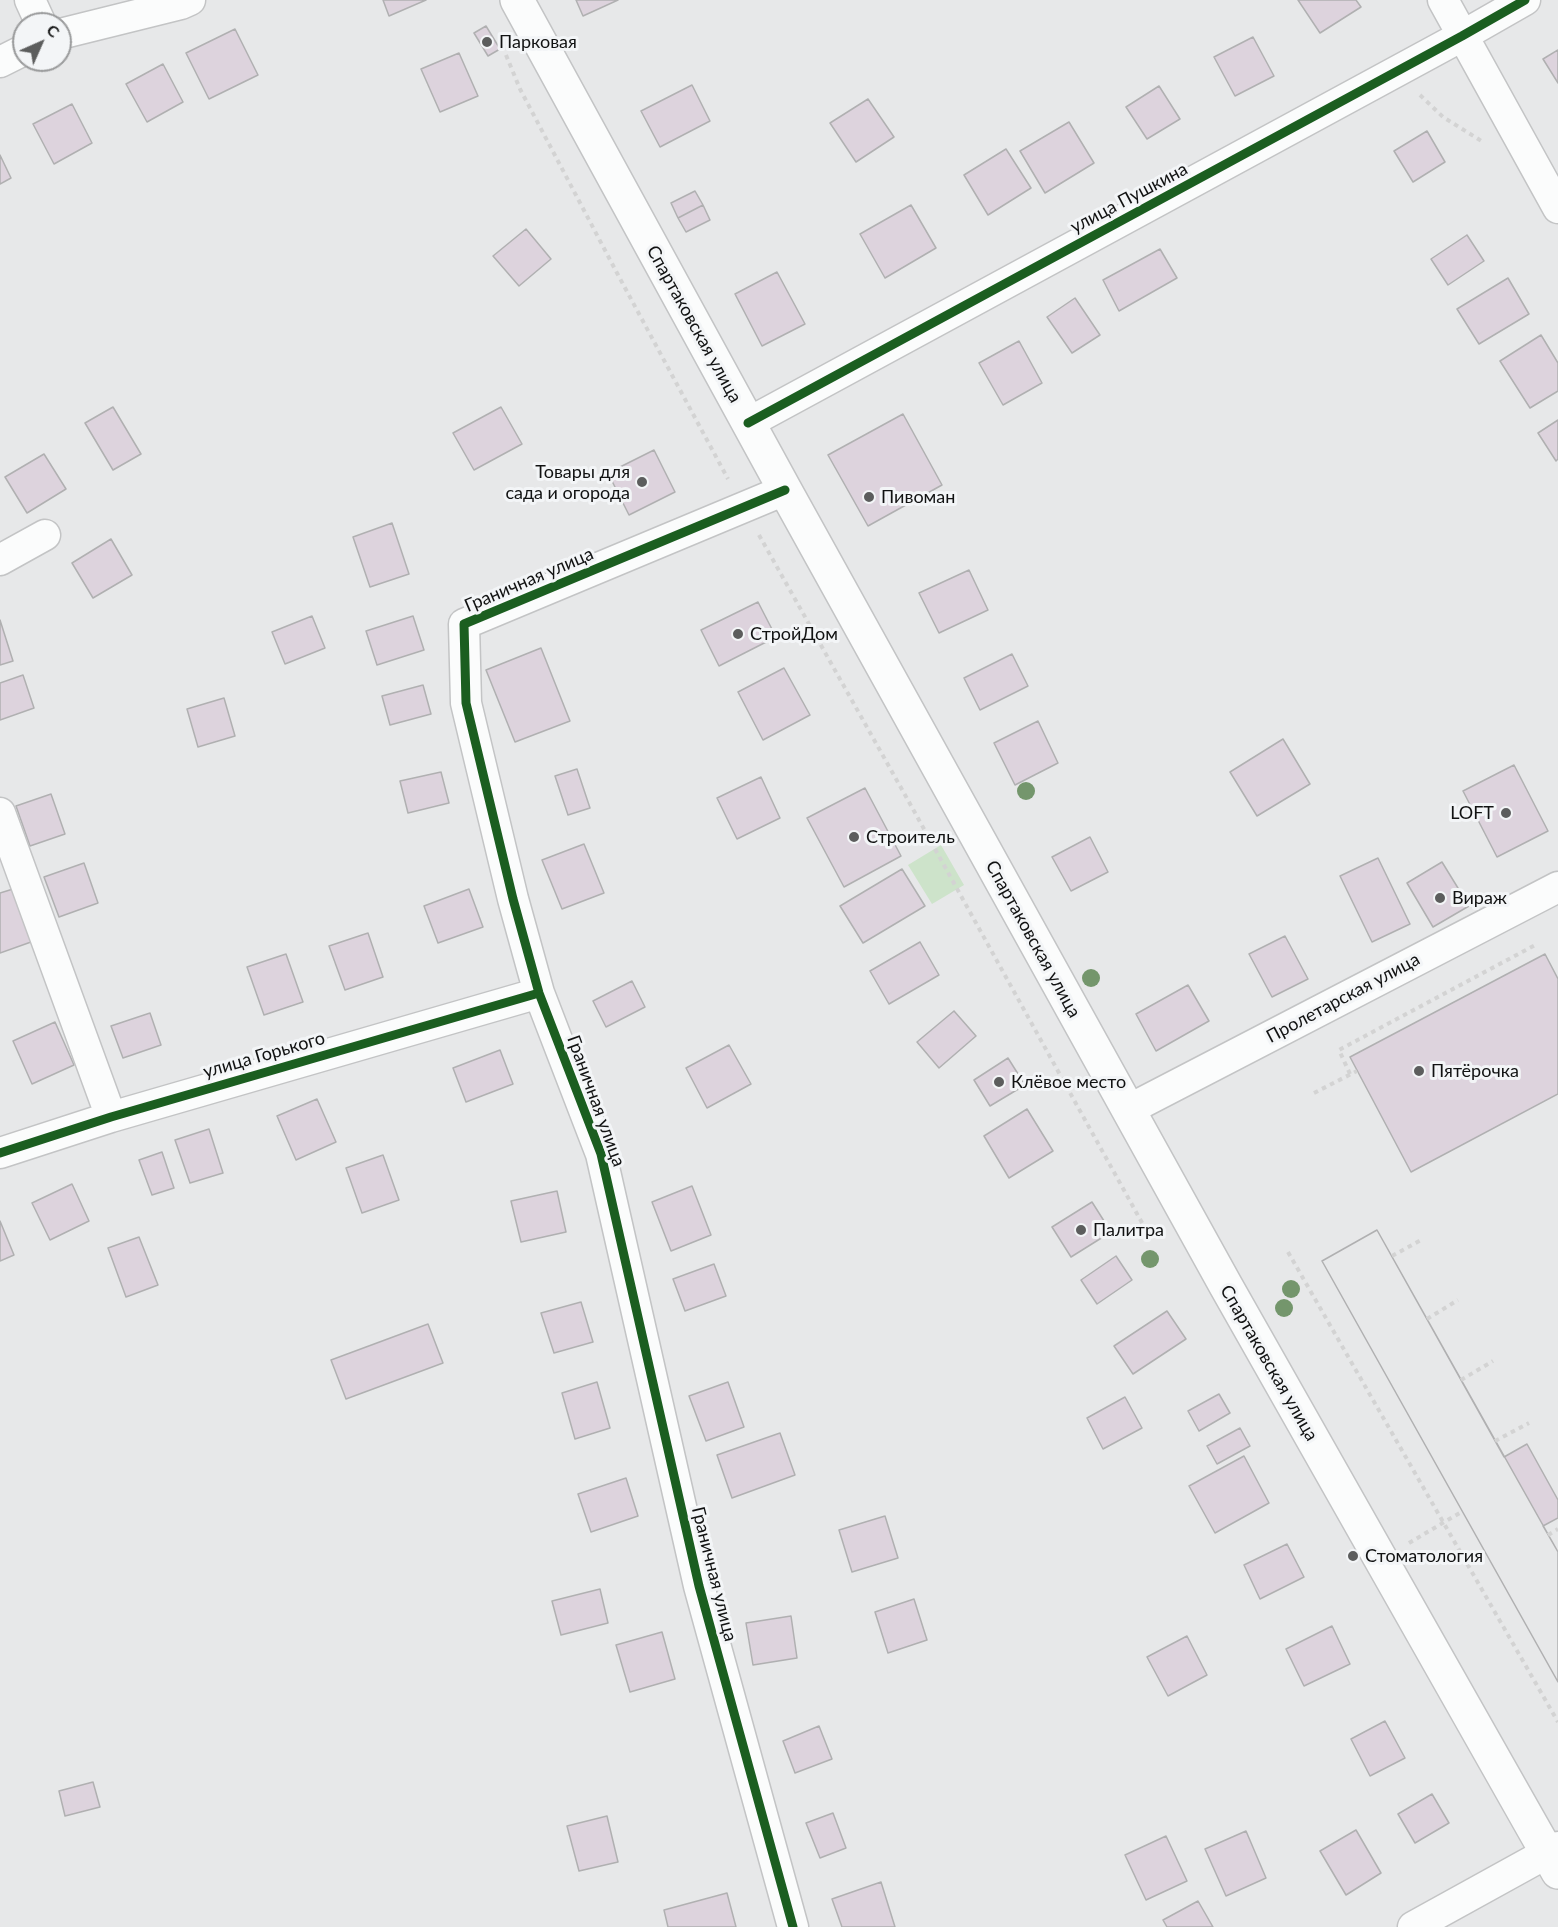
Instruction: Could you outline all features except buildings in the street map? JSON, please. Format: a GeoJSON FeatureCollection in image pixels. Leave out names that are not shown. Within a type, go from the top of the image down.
{"type":"FeatureCollection","features":[{"type":"Feature","properties":{"kind":"main road","name":"Спартаковская улица"},"geometry":{"type":"LineString","coordinates":[[517,0],[748,423],[1226,1286],[1554,1858]]}},
{"type":"Feature","properties":{"kind":"street"},"geometry":{"type":"LineString","coordinates":[[72,31],[190,0]]}},
{"type":"Feature","properties":{"kind":"street"},"geometry":{"type":"LineString","coordinates":[[1443,0],[1558,208]]}},
{"type":"Feature","properties":{"kind":"street","name":"улица Пушкина"},"geometry":{"type":"LineString","coordinates":[[748,423],[1525,0]]}},
{"type":"Feature","properties":{"kind":"street","name":"Граничная улица"},"geometry":{"type":"LineString","coordinates":[[785,490],[464,624],[466,703],[510,888],[539,993],[601,1154],[699,1586],[793,1927]]}},
{"type":"Feature","properties":{"kind":"street"},"geometry":{"type":"LineString","coordinates":[[0,560],[45,535]]}},
{"type":"Feature","properties":{"kind":"street"},"geometry":{"type":"LineString","coordinates":[[0,813],[111,1117]]}},
{"type":"Feature","properties":{"kind":"street","name":"Пролетарская улица"},"geometry":{"type":"LineString","coordinates":[[1128,1110],[1558,886]]}},
{"type":"Feature","properties":{"kind":"street","name":"улица Горького"},"geometry":{"type":"LineString","coordinates":[[0,1153],[111,1117],[539,993]]}},
{"type":"Feature","properties":{"kind":"street"},"geometry":{"type":"LineString","coordinates":[[1413,1927],[1554,1858]]}},
{"type":"Feature","properties":{"kind":"path"},"geometry":{"type":"LineString","coordinates":[[502,47],[525,99],[744,508],[1146,1230]]}},
{"type":"Feature","properties":{"kind":"path"},"geometry":{"type":"LineString","coordinates":[[1418,93],[1443,117],[1487,144]]}},
{"type":"Feature","properties":{"kind":"path"},"geometry":{"type":"LineString","coordinates":[[1350,1074],[1338,1050],[1537,944]]}},
{"type":"Feature","properties":{"kind":"path"},"geometry":{"type":"LineString","coordinates":[[1314,1093],[1357,1071]]}},
{"type":"Feature","properties":{"kind":"path"},"geometry":{"type":"LineString","coordinates":[[1392,1256],[1423,1239]]}},
{"type":"Feature","properties":{"kind":"path"},"geometry":{"type":"LineString","coordinates":[[1288,1252],[1558,1722]]}},
{"type":"Feature","properties":{"kind":"path"},"geometry":{"type":"LineString","coordinates":[[1427,1319],[1458,1300]]}},
{"type":"Feature","properties":{"kind":"path"},"geometry":{"type":"LineString","coordinates":[[1461,1380],[1493,1362]]}},
{"type":"Feature","properties":{"kind":"path"},"geometry":{"type":"LineString","coordinates":[[1496,1441],[1529,1423]]}},
{"type":"Feature","properties":{"kind":"path"},"geometry":{"type":"LineString","coordinates":[[1407,1544],[1462,1511]]}},
{"type":"Feature","properties":{"kind":"path"},"geometry":{"type":"LineString","coordinates":[[1548,1535],[1558,1529]]}},
{"type":"Feature","properties":{"kind":"green space"},"geometry":{"type":"Polygon","coordinates":[[[941,845],[964,885],[932,904],[908,865],[941,845]]]}},
{"type":"Feature","properties":{"kind":"cycle path"},"geometry":{"type":"LineString","coordinates":[[748,423],[1525,0]]}},
{"type":"Feature","properties":{"kind":"cycle path"},"geometry":{"type":"LineString","coordinates":[[785,490],[464,624],[466,703],[513,899],[539,993],[601,1154],[699,1586],[793,1927]]}},
{"type":"Feature","properties":{"kind":"cycle path"},"geometry":{"type":"LineString","coordinates":[[0,1153],[111,1117],[539,993]]}},
{"type":"Feature","properties":{"kind":"place","name":"Парковая"},"geometry":{"type":"Point","coordinates":[487,42]}},
{"type":"Feature","properties":{"kind":"place","name":"Товары для сада и огорода"},"geometry":{"type":"Point","coordinates":[642,482]}},
{"type":"Feature","properties":{"kind":"place","name":"Пивоман"},"geometry":{"type":"Point","coordinates":[869,497]}},
{"type":"Feature","properties":{"kind":"place","name":"СтройДом"},"geometry":{"type":"Point","coordinates":[738,634]}},
{"type":"Feature","properties":{"kind":"place","name":"LOFT"},"geometry":{"type":"Point","coordinates":[1506,813]}},
{"type":"Feature","properties":{"kind":"place","name":"Строитель"},"geometry":{"type":"Point","coordinates":[854,837]}},
{"type":"Feature","properties":{"kind":"place","name":"Вираж"},"geometry":{"type":"Point","coordinates":[1440,898]}},
{"type":"Feature","properties":{"kind":"place","name":"Пятёрочка"},"geometry":{"type":"Point","coordinates":[1419,1071]}},
{"type":"Feature","properties":{"kind":"place","name":"Клёвое место"},"geometry":{"type":"Point","coordinates":[999,1082]}},
{"type":"Feature","properties":{"kind":"place","name":"Палитра"},"geometry":{"type":"Point","coordinates":[1081,1230]}},
{"type":"Feature","properties":{"kind":"place","name":"Стоматология"},"geometry":{"type":"Point","coordinates":[1353,1556]}}]}
